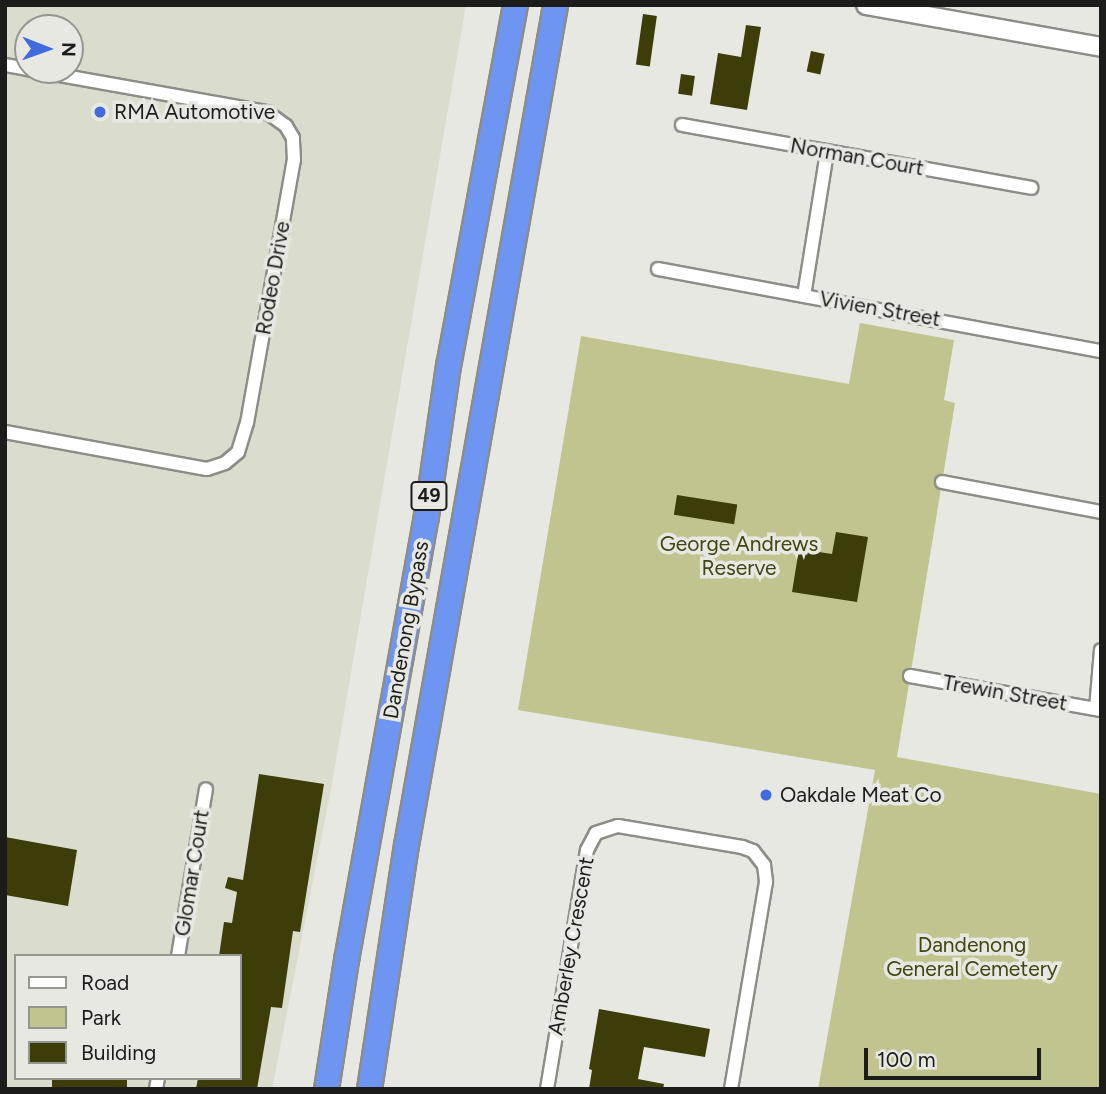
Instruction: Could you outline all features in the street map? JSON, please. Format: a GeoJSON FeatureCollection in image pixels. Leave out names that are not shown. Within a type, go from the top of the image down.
{"type":"FeatureCollection","features":[{"type":"Feature","properties":{"kind":"highway","name":"Dandenong Bypass"},"geometry":{"type":"LineString","coordinates":[[327,1089],[346,960],[426,516],[450,352],[515,5]]}},
{"type":"Feature","properties":{"kind":"highway","name":"Dandenong Bypass"},"geometry":{"type":"LineString","coordinates":[[369,1089],[406,845],[555,5]]}},
{"type":"Feature","properties":{"kind":"main road"},"geometry":{"type":"LineString","coordinates":[[502,5],[510,33]]}},
{"type":"Feature","properties":{"kind":"main road"},"geometry":{"type":"LineString","coordinates":[[866,5],[947,12],[1101,47]]}},
{"type":"Feature","properties":{"kind":"street","name":"Rodeo Drive"},"geometry":{"type":"LineString","coordinates":[[5,432],[207,469],[225,463],[238,452],[247,423],[294,160],[293,138],[286,126],[267,112],[84,80]]}},
{"type":"Feature","properties":{"kind":"street","name":"Norman Court"},"geometry":{"type":"LineString","coordinates":[[682,125],[1031,188]]}},
{"type":"Feature","properties":{"kind":"street"},"geometry":{"type":"LineString","coordinates":[[804,296],[827,152]]}},
{"type":"Feature","properties":{"kind":"street","name":"Vivien Street"},"geometry":{"type":"LineString","coordinates":[[658,270],[1101,351]]}},
{"type":"Feature","properties":{"kind":"street"},"geometry":{"type":"LineString","coordinates":[[942,482],[1101,512]]}},
{"type":"Feature","properties":{"kind":"street"},"geometry":{"type":"LineString","coordinates":[[1098,710],[1101,650]]}},
{"type":"Feature","properties":{"kind":"street","name":"Trewin Street"},"geometry":{"type":"LineString","coordinates":[[910,676],[1098,710]]}},
{"type":"Feature","properties":{"kind":"street","name":"Glomar Court"},"geometry":{"type":"LineString","coordinates":[[178,954],[206,789]]}},
{"type":"Feature","properties":{"kind":"street","name":"Amberley Crescent"},"geometry":{"type":"LineString","coordinates":[[547,1089],[587,850],[596,833],[618,826],[742,847],[753,852],[764,865],[765,882],[731,1089]]}},
{"type":"Feature","properties":{"kind":"shaded area"},"geometry":{"type":"Polygon","coordinates":[[[5,5],[466,5],[331,789],[272,1089],[5,1089],[5,5]]]}},
{"type":"Feature","properties":{"kind":"green space","name":"George Andrews Reserve"},"geometry":{"type":"Polygon","coordinates":[[[860,323],[954,340],[944,400],[955,403],[897,757],[1101,794],[1101,1089],[818,1089],[875,770],[518,710],[581,336],[849,384],[860,323]]]}},
{"type":"Feature","properties":{"kind":"building"},"geometry":{"type":"Polygon","coordinates":[[[643,14],[657,16],[650,66],[636,65],[643,14]]]}},
{"type":"Feature","properties":{"kind":"building"},"geometry":{"type":"Polygon","coordinates":[[[746,25],[761,27],[747,110],[710,104],[718,53],[741,57],[746,25]]]}},
{"type":"Feature","properties":{"kind":"building"},"geometry":{"type":"Polygon","coordinates":[[[811,51],[825,54],[820,74],[807,72],[811,51]]]}},
{"type":"Feature","properties":{"kind":"building"},"geometry":{"type":"Polygon","coordinates":[[[681,74],[695,76],[692,96],[678,94],[681,74]]]}},
{"type":"Feature","properties":{"kind":"building"},"geometry":{"type":"Polygon","coordinates":[[[677,495],[737,505],[734,524],[674,515],[677,495]]]}},
{"type":"Feature","properties":{"kind":"building"},"geometry":{"type":"Polygon","coordinates":[[[836,532],[868,537],[857,602],[792,592],[799,549],[832,554],[836,532]]]}},
{"type":"Feature","properties":{"kind":"building"},"geometry":{"type":"Polygon","coordinates":[[[259,774],[324,784],[300,932],[293,931],[282,1008],[271,1007],[257,1089],[196,1089],[198,1080],[242,1080],[242,954],[219,954],[224,922],[232,923],[237,892],[225,888],[228,877],[243,880],[259,774]]]}},
{"type":"Feature","properties":{"kind":"building"},"geometry":{"type":"Polygon","coordinates":[[[5,837],[77,850],[68,906],[5,895],[5,837]]]}},
{"type":"Feature","properties":{"kind":"building"},"geometry":{"type":"Polygon","coordinates":[[[599,1009],[710,1029],[705,1057],[644,1047],[638,1079],[664,1084],[663,1089],[589,1089],[592,1070],[589,1069],[599,1009]]]}},
{"type":"Feature","properties":{"kind":"building"},"geometry":{"type":"Polygon","coordinates":[[[52,1080],[127,1080],[127,1089],[52,1089],[52,1080]]]}},
{"type":"Feature","properties":{"kind":"place","name":"RMA Automotive"},"geometry":{"type":"Point","coordinates":[100,112]}},
{"type":"Feature","properties":{"kind":"place","name":"Oakdale Meat Co"},"geometry":{"type":"Point","coordinates":[766,795]}},
{"type":"Feature","properties":{"kind":"park label","name":"Dandenong General Cemetery"},"geometry":{"type":"Point","coordinates":[972,957]}}]}
